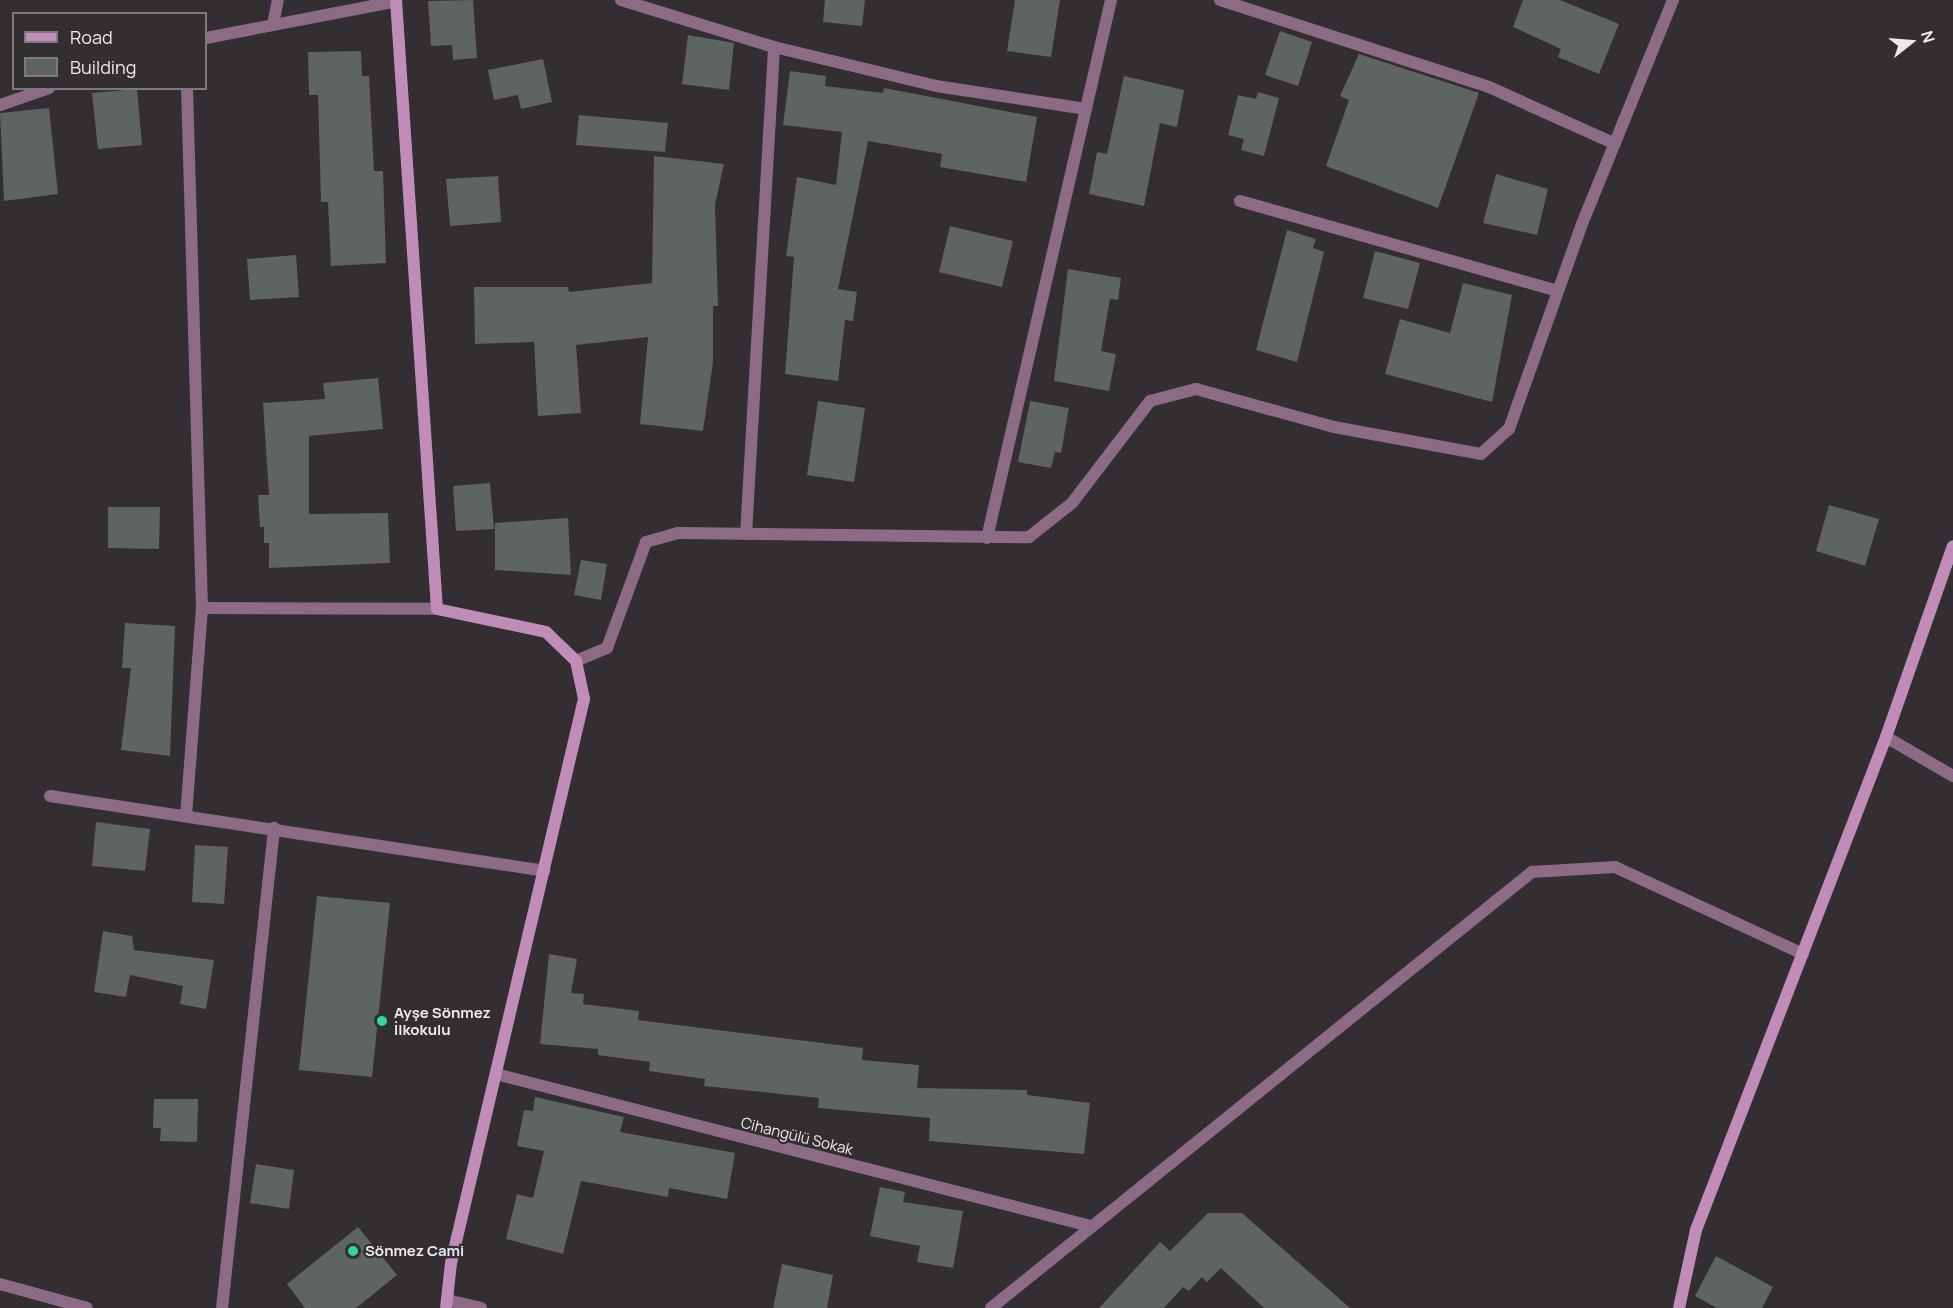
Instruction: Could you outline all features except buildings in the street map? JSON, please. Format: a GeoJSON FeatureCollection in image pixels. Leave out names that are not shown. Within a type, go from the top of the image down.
{"type":"FeatureCollection","features":[{"type":"Feature","properties":{"kind":"street"},"geometry":{"type":"LineString","coordinates":[[273,25],[278,0]]}},
{"type":"Feature","properties":{"kind":"street"},"geometry":{"type":"LineString","coordinates":[[621,0],[774,47],[936,86],[1086,109]]}},
{"type":"Feature","properties":{"kind":"street"},"geometry":{"type":"LineString","coordinates":[[987,538],[1112,0]]}},
{"type":"Feature","properties":{"kind":"street"},"geometry":{"type":"LineString","coordinates":[[1220,0],[1490,87],[1615,144]]}},
{"type":"Feature","properties":{"kind":"street"},"geometry":{"type":"LineString","coordinates":[[576,661],[607,648],[646,542],[678,533],[1029,537],[1072,503],[1150,401],[1196,389],[1334,427],[1481,454],[1509,429],[1558,291],[1673,0]]}},
{"type":"Feature","properties":{"kind":"street"},"geometry":{"type":"LineString","coordinates":[[207,38],[395,1],[416,255],[437,609]]}},
{"type":"Feature","properties":{"kind":"street"},"geometry":{"type":"LineString","coordinates":[[746,534],[774,47]]}},
{"type":"Feature","properties":{"kind":"street"},"geometry":{"type":"LineString","coordinates":[[0,105],[43,90]]}},
{"type":"Feature","properties":{"kind":"street"},"geometry":{"type":"LineString","coordinates":[[186,816],[202,608],[187,90]]}},
{"type":"Feature","properties":{"kind":"street"},"geometry":{"type":"LineString","coordinates":[[1240,201],[1558,291]]}},
{"type":"Feature","properties":{"kind":"street"},"geometry":{"type":"LineString","coordinates":[[1679,1308],[1696,1230],[1886,737],[1953,546]]}},
{"type":"Feature","properties":{"kind":"street"},"geometry":{"type":"LineString","coordinates":[[202,608],[437,609],[546,632],[576,661],[584,699],[496,1074],[446,1304],[481,1308]]}},
{"type":"Feature","properties":{"kind":"street"},"geometry":{"type":"LineString","coordinates":[[1886,737],[1953,776]]}},
{"type":"Feature","properties":{"kind":"street"},"geometry":{"type":"LineString","coordinates":[[50,796],[274,828],[544,871]]}},
{"type":"Feature","properties":{"kind":"street"},"geometry":{"type":"LineString","coordinates":[[222,1308],[274,828]]}},
{"type":"Feature","properties":{"kind":"street"},"geometry":{"type":"LineString","coordinates":[[991,1308],[1532,872],[1616,867],[1803,954]]}},
{"type":"Feature","properties":{"kind":"street","name":"Cihangülü Sokak"},"geometry":{"type":"LineString","coordinates":[[496,1074],[1090,1226]]}},
{"type":"Feature","properties":{"kind":"street"},"geometry":{"type":"LineString","coordinates":[[0,1284],[87,1308]]}},
{"type":"Feature","properties":{"kind":"place","name":"Ayşe Sönmez İlkokulu"},"geometry":{"type":"Point","coordinates":[382,1021]}},
{"type":"Feature","properties":{"kind":"place","name":"Sönmez Cami"},"geometry":{"type":"Point","coordinates":[353,1251]}}]}
